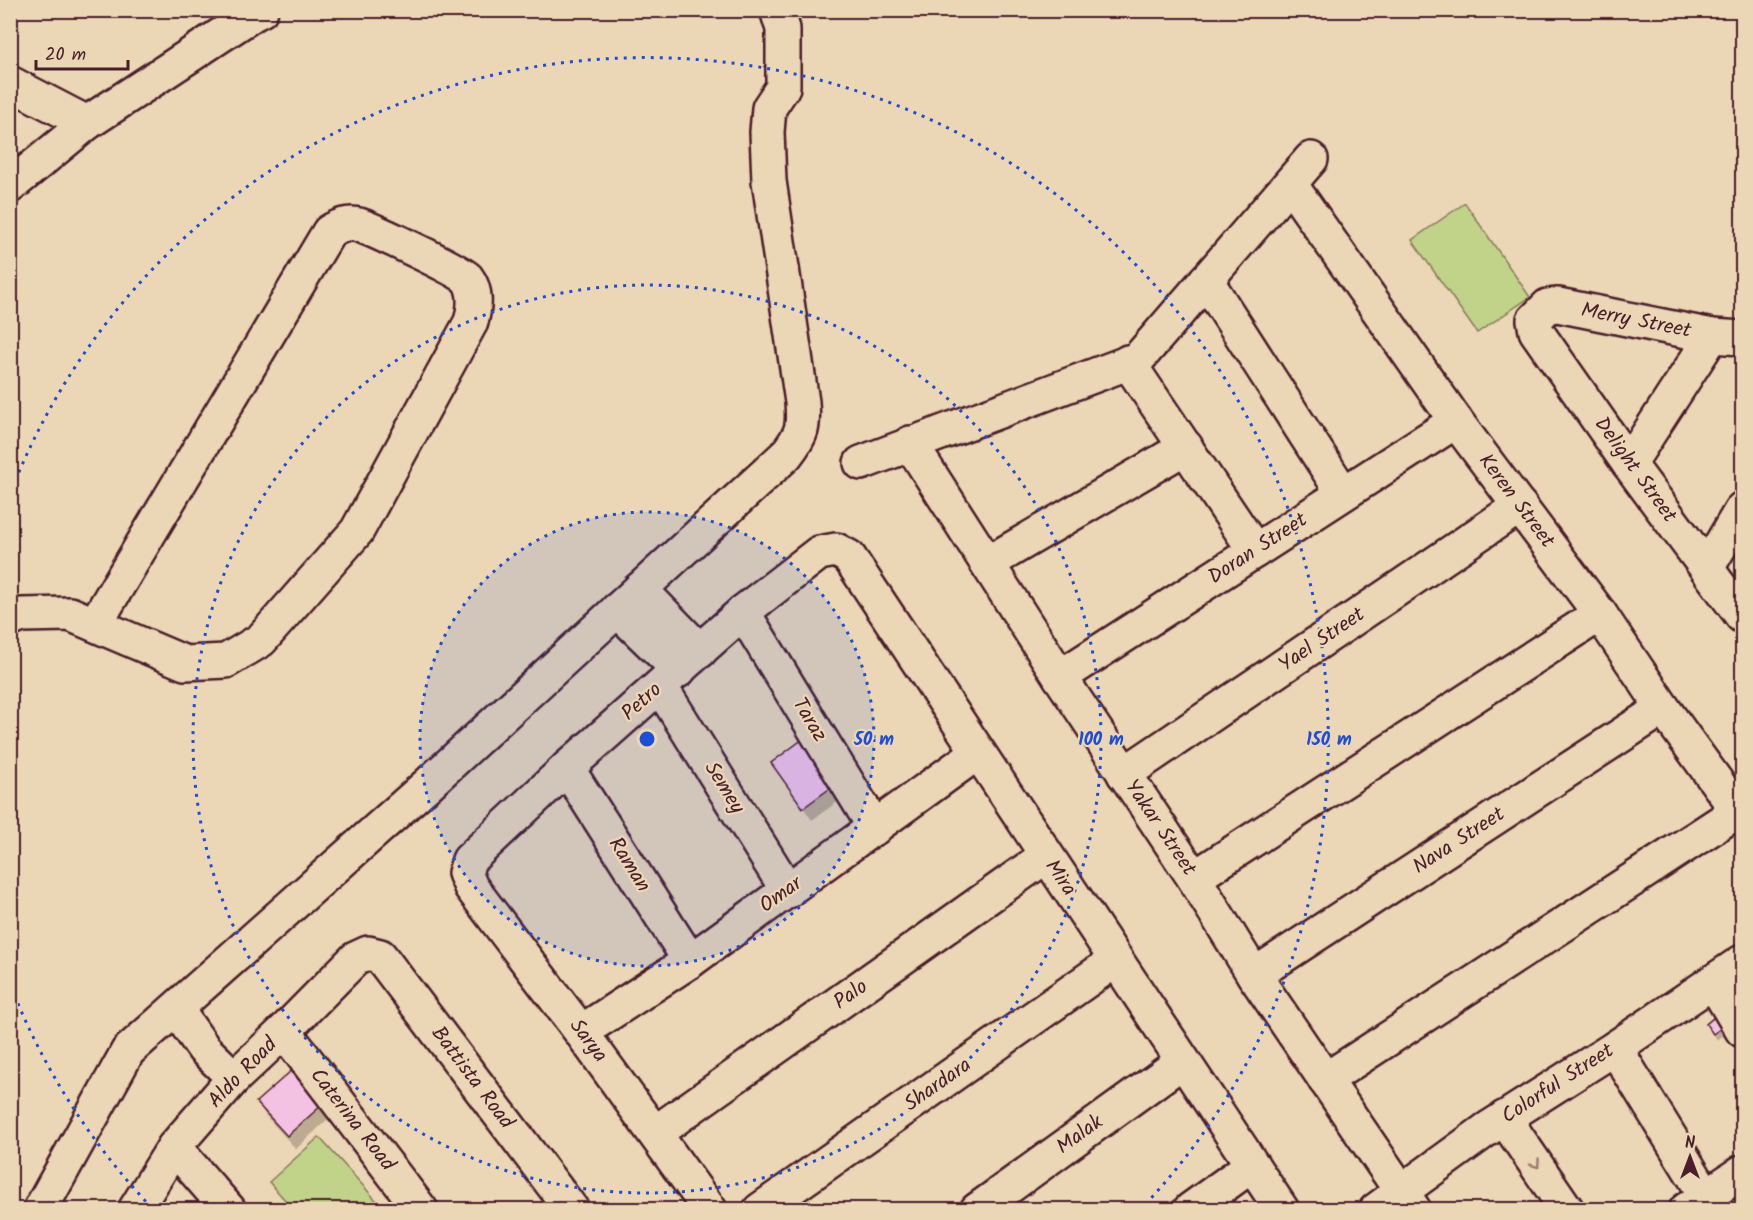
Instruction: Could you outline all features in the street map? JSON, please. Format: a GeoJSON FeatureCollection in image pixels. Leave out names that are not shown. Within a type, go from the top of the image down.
{"type":"FeatureCollection","features":[{"type":"Feature","properties":{"kind":"street"},"geometry":{"type":"LineString","coordinates":[[10,186],[87,123],[261,10]]}},
{"type":"Feature","properties":{"kind":"street"},"geometry":{"type":"LineString","coordinates":[[40,1209],[128,1051],[426,786],[786,455],[798,439],[803,424],[800,390],[769,181],[767,132],[769,108],[783,87],[784,77],[783,30],[777,10]]}},
{"type":"Feature","properties":{"kind":"street"},"geometry":{"type":"LineString","coordinates":[[10,83],[87,123]]}},
{"type":"Feature","properties":{"kind":"street"},"geometry":{"type":"LineString","coordinates":[[861,463],[1138,359],[1311,159]]}},
{"type":"Feature","properties":{"kind":"street","name":"Keren Street"},"geometry":{"type":"LineString","coordinates":[[1290,184],[1456,421],[1600,614],[1663,708],[1741,814]]}},
{"type":"Feature","properties":{"kind":"street"},"geometry":{"type":"LineString","coordinates":[[10,620],[21,615],[70,614],[185,663],[226,661],[261,640],[357,531],[471,322],[475,308],[474,292],[466,277],[385,236],[358,225],[342,225],[329,232],[94,624]]}},
{"type":"Feature","properties":{"kind":"street"},"geometry":{"type":"LineString","coordinates":[[1206,280],[1343,494]]}},
{"type":"Feature","properties":{"kind":"street","name":"Merry Street"},"geometry":{"type":"LineString","coordinates":[[1534,320],[1548,306],[1558,305],[1727,337]]}},
{"type":"Feature","properties":{"kind":"street","name":"Delight Street"},"geometry":{"type":"LineString","coordinates":[[1534,320],[1536,331],[1629,464],[1743,616]]}},
{"type":"Feature","properties":{"kind":"street"},"geometry":{"type":"LineString","coordinates":[[1629,464],[1727,337]]}},
{"type":"Feature","properties":{"kind":"street"},"geometry":{"type":"LineString","coordinates":[[1128,362],[1255,551]]}},
{"type":"Feature","properties":{"kind":"street","name":"Doran Street"},"geometry":{"type":"LineString","coordinates":[[1060,677],[1456,421]]}},
{"type":"Feature","properties":{"kind":"street","name":"Yakar Street"},"geometry":{"type":"LineString","coordinates":[[910,443],[1060,677],[1194,878],[1254,975],[1325,1080],[1397,1204]]}},
{"type":"Feature","properties":{"kind":"street"},"geometry":{"type":"LineString","coordinates":[[988,563],[1186,447]]}},
{"type":"Feature","properties":{"kind":"street","name":"Yael Street"},"geometry":{"type":"LineString","coordinates":[[1124,774],[1520,506]]}},
{"type":"Feature","properties":{"kind":"street"},"geometry":{"type":"LineString","coordinates":[[1707,568],[1743,509]]}},
{"type":"Feature","properties":{"kind":"street","name":"Petro"},"geometry":{"type":"LineString","coordinates":[[465,873],[469,860],[567,768],[743,612],[819,553],[836,550]]}},
{"type":"Feature","properties":{"kind":"street","name":"Mira"},"geometry":{"type":"LineString","coordinates":[[836,550],[849,557],[977,753],[1282,1209]]}},
{"type":"Feature","properties":{"kind":"street","name":"Semey"},"geometry":{"type":"LineString","coordinates":[[628,600],[679,669],[788,891]]}},
{"type":"Feature","properties":{"kind":"street","name":"Taraz"},"geometry":{"type":"LineString","coordinates":[[743,612],[875,828]]}},
{"type":"Feature","properties":{"kind":"street"},"geometry":{"type":"LineString","coordinates":[[1194,878],[1600,614]]}},
{"type":"Feature","properties":{"kind":"street","name":"Nava Street"},"geometry":{"type":"LineString","coordinates":[[1254,975],[1663,708]]}},
{"type":"Feature","properties":{"kind":"street","name":"Omar"},"geometry":{"type":"LineString","coordinates":[[581,1032],[690,962],[977,753]]}},
{"type":"Feature","properties":{"kind":"street","name":"Raman"},"geometry":{"type":"LineString","coordinates":[[567,768],[690,962]]}},
{"type":"Feature","properties":{"kind":"street"},"geometry":{"type":"LineString","coordinates":[[1325,1080],[1741,814]]}},
{"type":"Feature","properties":{"kind":"street","name":"Palo"},"geometry":{"type":"LineString","coordinates":[[655,1133],[1046,856]]}},
{"type":"Feature","properties":{"kind":"street","name":"Sarya"},"geometry":{"type":"LineString","coordinates":[[465,873],[471,887],[581,1032],[710,1209]]}},
{"type":"Feature","properties":{"kind":"street","name":"Aldo Road"},"geometry":{"type":"LineString","coordinates":[[135,1209],[174,1147],[234,1078],[355,959],[368,953]]}},
{"type":"Feature","properties":{"kind":"street","name":"Battista Road"},"geometry":{"type":"LineString","coordinates":[[368,953],[380,956],[572,1209]]}},
{"type":"Feature","properties":{"kind":"street","name":"Shardara"},"geometry":{"type":"LineString","coordinates":[[760,1209],[1116,960]]}},
{"type":"Feature","properties":{"kind":"street","name":"Colorful Street"},"geometry":{"type":"LineString","coordinates":[[1397,1204],[1504,1118],[1615,1048],[1743,962]]}},
{"type":"Feature","properties":{"kind":"street"},"geometry":{"type":"LineString","coordinates":[[1714,983],[1743,1030]]}},
{"type":"Feature","properties":{"kind":"street"},"geometry":{"type":"LineString","coordinates":[[176,1009],[204,1049],[234,1078]]}},
{"type":"Feature","properties":{"kind":"street","name":"Caterina Road"},"geometry":{"type":"LineString","coordinates":[[284,1031],[421,1209]]}},
{"type":"Feature","properties":{"kind":"street"},"geometry":{"type":"LineString","coordinates":[[1615,1048],[1696,1203],[1743,1172]]}},
{"type":"Feature","properties":{"kind":"street","name":"Malak"},"geometry":{"type":"LineString","coordinates":[[977,1209],[1183,1061]]}},
{"type":"Feature","properties":{"kind":"street"},"geometry":{"type":"LineString","coordinates":[[1504,1118],[1567,1209]]}},
{"type":"Feature","properties":{"kind":"street"},"geometry":{"type":"LineString","coordinates":[[174,1147],[229,1209]]}},
{"type":"Feature","properties":{"kind":"street"},"geometry":{"type":"LineString","coordinates":[[1190,1209],[1252,1165]]}},
{"type":"Feature","properties":{"kind":"green space"},"geometry":{"type":"Polygon","coordinates":[[[1465,203],[1530,297],[1477,333],[1412,240],[1465,203]]]}},
{"type":"Feature","properties":{"kind":"green space"},"geometry":{"type":"Polygon","coordinates":[[[319,1137],[384,1209],[293,1209],[269,1182],[319,1137]]]}},
{"type":"Feature","properties":{"kind":"building"},"geometry":{"type":"Polygon","coordinates":[[[807,736],[840,781],[803,808],[771,763],[807,736]]]}},
{"type":"Feature","properties":{"kind":"building"},"geometry":{"type":"Polygon","coordinates":[[[1725,1008],[1732,1020],[1713,1034],[1706,1024],[1725,1008]]]}},
{"type":"Feature","properties":{"kind":"building"},"geometry":{"type":"Polygon","coordinates":[[[291,1071],[322,1105],[287,1136],[256,1102],[291,1071]]]}}]}
